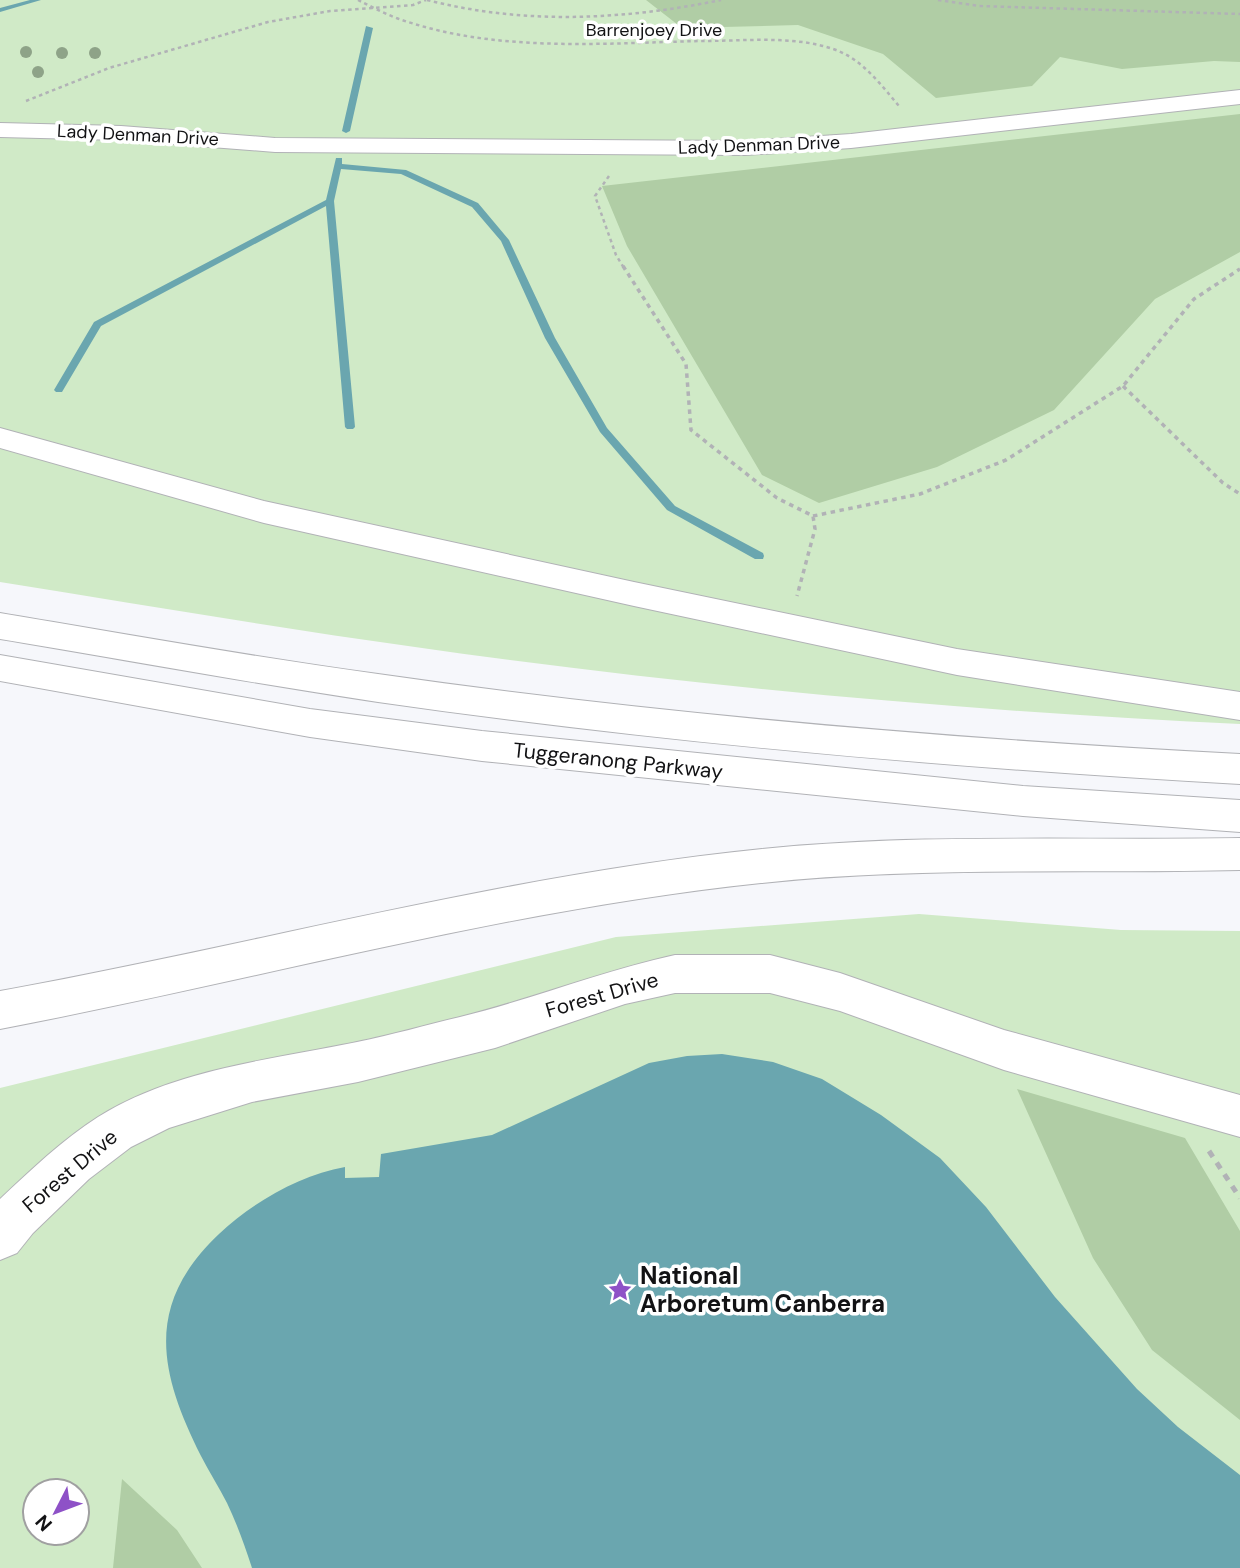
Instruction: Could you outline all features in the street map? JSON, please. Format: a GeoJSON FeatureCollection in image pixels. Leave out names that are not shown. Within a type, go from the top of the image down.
{"type":"FeatureCollection","features":[{"type":"Feature","properties":{"kind":"main road","name":"Lady Denman Drive"},"geometry":{"type":"LineString","coordinates":[[0,147],[189,149],[275,145],[745,148],[922,134],[1240,97]]}},
{"type":"Feature","properties":{"kind":"main road","name":"Lady Denman Drive"},"geometry":{"type":"LineString","coordinates":[[0,130],[121,133],[275,145]]}},
{"type":"Feature","properties":{"kind":"main road"},"geometry":{"type":"LineString","coordinates":[[0,422],[101,466]]}},
{"type":"Feature","properties":{"kind":"main road"},"geometry":{"type":"LineString","coordinates":[[0,438],[264,512],[789,627],[983,667],[1240,706]]}},
{"type":"Feature","properties":{"kind":"main road","name":"Tuggeranong Parkway"},"geometry":{"type":"LineString","coordinates":[[0,626],[377,687],[548,710],[909,747],[1095,762],[1240,769]]}},
{"type":"Feature","properties":{"kind":"main road","name":"Tuggeranong Parkway"},"geometry":{"type":"LineString","coordinates":[[0,668],[310,723],[482,746],[891,789],[1240,816]]}},
{"type":"Feature","properties":{"kind":"main road"},"geometry":{"type":"LineString","coordinates":[[0,1010],[498,906],[762,866],[962,854],[1240,854]]}},
{"type":"Feature","properties":{"kind":"main road","name":"Forest Drive"},"geometry":{"type":"LineString","coordinates":[[0,1236],[26,1206],[73,1163],[115,1132],[159,1110],[252,1082],[358,1062],[495,1028],[625,985],[675,974],[770,974],[840,992],[1004,1050],[1240,1116]]}},
{"type":"Feature","properties":{"kind":"path","name":"Barrenjoey Drive"},"geometry":{"type":"LineString","coordinates":[[358,0],[416,26],[468,37],[537,43],[801,42],[851,57],[882,86],[922,134]]}},
{"type":"Feature","properties":{"kind":"path"},"geometry":{"type":"LineString","coordinates":[[44,94],[109,68],[230,32],[298,16],[369,7],[413,5],[427,0],[482,12],[579,18],[650,14],[721,0]]}},
{"type":"Feature","properties":{"kind":"path"},"geometry":{"type":"LineString","coordinates":[[938,0],[979,6],[1240,14]]}},
{"type":"Feature","properties":{"kind":"path"},"geometry":{"type":"LineString","coordinates":[[615,148],[612,172],[595,196],[616,255],[686,364],[691,430],[776,498],[813,516],[920,494],[1006,460],[1123,386],[1194,299],[1240,269]]}},
{"type":"Feature","properties":{"kind":"path"},"geometry":{"type":"LineString","coordinates":[[1123,386],[1223,483],[1240,494]]}},
{"type":"Feature","properties":{"kind":"path"},"geometry":{"type":"LineString","coordinates":[[789,627],[815,529],[813,516]]}},
{"type":"Feature","properties":{"kind":"green space"},"geometry":{"type":"Polygon","coordinates":[[[0,0],[1240,0],[1240,724],[930,704],[620,674],[363,640],[0,582],[0,0]]]}},
{"type":"Feature","properties":{"kind":"green space"},"geometry":{"type":"Polygon","coordinates":[[[646,0],[1240,0],[1240,62],[1214,61],[1122,69],[1060,57],[1032,86],[936,98],[883,54],[798,25],[682,28],[646,0]]]}},
{"type":"Feature","properties":{"kind":"green space"},"geometry":{"type":"Polygon","coordinates":[[[1240,114],[1240,252],[1155,299],[1054,410],[937,467],[819,503],[762,475],[627,246],[602,186],[1240,114]]]}},
{"type":"Feature","properties":{"kind":"green space","name":"National Arboretum Canberra"},"geometry":{"type":"Polygon","coordinates":[[[919,914],[1121,930],[1240,931],[1240,1568],[0,1568],[0,1088],[616,937],[919,914]]]}},
{"type":"Feature","properties":{"kind":"green space"},"geometry":{"type":"Polygon","coordinates":[[[1017,1089],[1185,1138],[1240,1231],[1240,1420],[1152,1350],[1093,1258],[1017,1089]]]}},
{"type":"Feature","properties":{"kind":"green space"},"geometry":{"type":"Polygon","coordinates":[[[122,1479],[177,1530],[202,1568],[113,1568],[122,1479]]]}},
{"type":"Feature","properties":{"kind":"water"},"geometry":{"type":"Polygon","coordinates":[[[722,1054],[773,1062],[822,1079],[881,1115],[940,1158],[986,1207],[1055,1297],[1137,1389],[1178,1427],[1240,1475],[1240,1568],[252,1568],[231,1511],[187,1425],[168,1368],[166,1340],[169,1313],[179,1287],[195,1260],[219,1234],[247,1211],[311,1176],[345,1167],[345,1178],[379,1177],[381,1154],[492,1135],[649,1063],[687,1056],[722,1054]]]}},
{"type":"Feature","properties":{"kind":"waterway"},"geometry":{"type":"LineString","coordinates":[[0,10],[38,0]]}},
{"type":"Feature","properties":{"kind":"waterway"},"geometry":{"type":"LineString","coordinates":[[346,131],[369,28]]}},
{"type":"Feature","properties":{"kind":"waterway"},"geometry":{"type":"LineString","coordinates":[[330,201],[339,160]]}},
{"type":"Feature","properties":{"kind":"waterway"},"geometry":{"type":"LineString","coordinates":[[338,166],[403,172],[475,205],[505,240],[550,338],[603,430],[671,508],[759,556]]}},
{"type":"Feature","properties":{"kind":"waterway"},"geometry":{"type":"LineString","coordinates":[[59,390],[97,324],[330,201]]}},
{"type":"Feature","properties":{"kind":"waterway"},"geometry":{"type":"LineString","coordinates":[[330,201],[350,427]]}},
{"type":"Feature","properties":{"kind":"place","name":"National Arboretum Canberra"},"geometry":{"type":"Point","coordinates":[620,1290]}}]}
